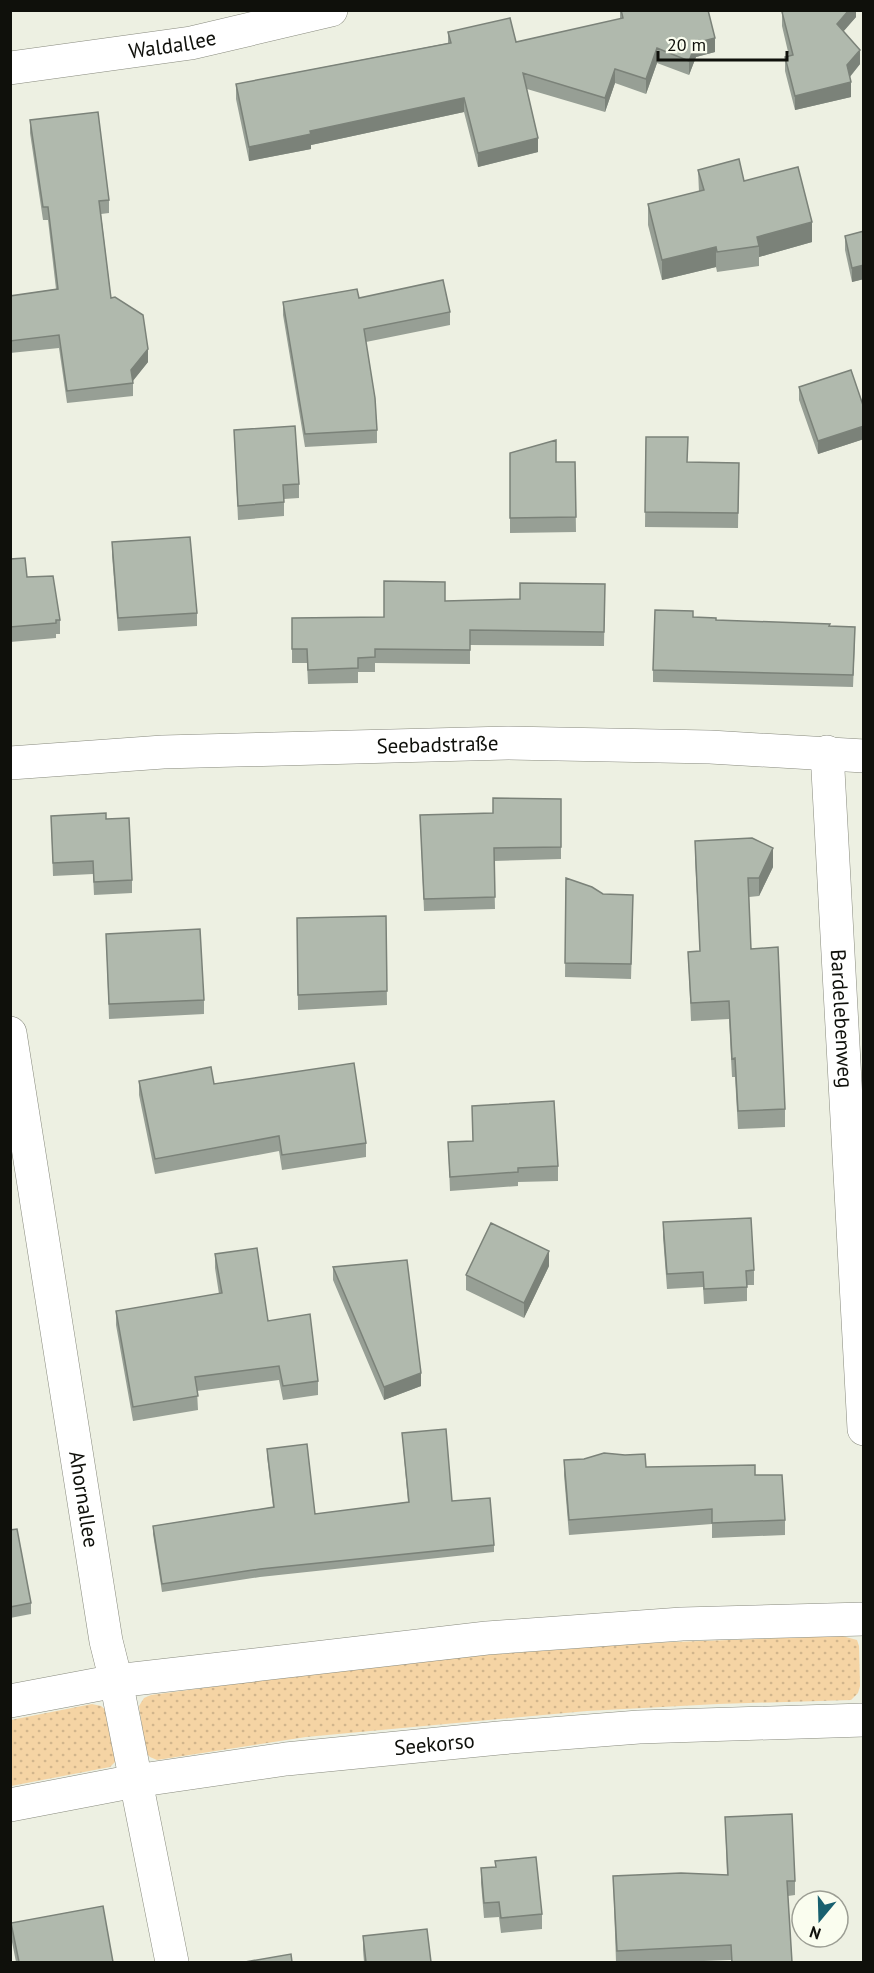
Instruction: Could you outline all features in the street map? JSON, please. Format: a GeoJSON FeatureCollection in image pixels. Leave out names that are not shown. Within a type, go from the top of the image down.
{"type":"FeatureCollection","features":[{"type":"Feature","properties":{"kind":"street","name":"Waldallee"},"geometry":{"type":"LineString","coordinates":[[10,68],[191,43],[331,10]]}},
{"type":"Feature","properties":{"kind":"street","name":"Seebadstraße"},"geometry":{"type":"LineString","coordinates":[[10,764],[163,752],[508,743],[710,747],[827,752],[864,756]]}},
{"type":"Feature","properties":{"kind":"street","name":"Bardelebenweg"},"geometry":{"type":"LineString","coordinates":[[827,752],[864,1429]]}},
{"type":"Feature","properties":{"kind":"street","name":"Ahornallee"},"geometry":{"type":"LineString","coordinates":[[10,1033],[104,1630],[172,1962]]}},
{"type":"Feature","properties":{"kind":"street"},"geometry":{"type":"LineString","coordinates":[[10,1701],[116,1680],[487,1638],[682,1624],[864,1619]]}},
{"type":"Feature","properties":{"kind":"street","name":"Seekorso"},"geometry":{"type":"LineString","coordinates":[[10,1805],[135,1781],[286,1760],[499,1738],[639,1727],[864,1720]]}},
{"type":"Feature","properties":{"kind":"shaded area"},"geometry":{"type":"Polygon","coordinates":[[[842,1636],[857,1640],[859,1646],[860,1686],[858,1693],[851,1700],[587,1711],[306,1737],[157,1760],[146,1753],[139,1706],[144,1698],[151,1695],[361,1667],[646,1643],[842,1636]]]}},
{"type":"Feature","properties":{"kind":"shaded area"},"geometry":{"type":"Polygon","coordinates":[[[92,1704],[101,1706],[107,1711],[117,1760],[110,1767],[11,1786],[11,1720],[92,1704]]]}},
{"type":"Feature","properties":{"kind":"building"},"geometry":{"type":"Polygon","coordinates":[[[621,10],[708,10],[715,38],[696,43],[689,61],[657,48],[646,79],[615,69],[605,98],[523,73],[538,138],[478,153],[464,98],[310,131],[311,134],[249,147],[236,84],[451,43],[448,32],[510,18],[516,42],[623,18],[621,10]]]}},
{"type":"Feature","properties":{"kind":"building"},"geometry":{"type":"Polygon","coordinates":[[[786,10],[849,10],[837,24],[860,50],[847,65],[851,82],[795,96],[785,57],[793,55],[782,12],[786,10]]]}},
{"type":"Feature","properties":{"kind":"building"},"geometry":{"type":"Polygon","coordinates":[[[98,112],[109,200],[99,201],[111,298],[115,297],[143,315],[148,349],[131,370],[133,383],[67,391],[59,335],[10,341],[10,296],[58,289],[48,207],[43,207],[30,120],[98,112]]]}},
{"type":"Feature","properties":{"kind":"building"},"geometry":{"type":"Polygon","coordinates":[[[739,159],[744,181],[798,167],[812,222],[757,237],[759,246],[717,252],[716,247],[662,260],[648,204],[704,190],[698,170],[739,159]]]}},
{"type":"Feature","properties":{"kind":"building"},"geometry":{"type":"Polygon","coordinates":[[[864,231],[864,265],[852,268],[845,236],[864,231]]]}},
{"type":"Feature","properties":{"kind":"building"},"geometry":{"type":"Polygon","coordinates":[[[443,280],[450,312],[364,329],[375,398],[377,430],[305,434],[283,302],[357,289],[359,298],[443,280]]]}},
{"type":"Feature","properties":{"kind":"building"},"geometry":{"type":"Polygon","coordinates":[[[851,370],[864,408],[864,426],[818,441],[799,387],[851,370]]]}},
{"type":"Feature","properties":{"kind":"building"},"geometry":{"type":"Polygon","coordinates":[[[295,426],[299,484],[283,485],[284,502],[238,506],[234,430],[295,426]]]}},
{"type":"Feature","properties":{"kind":"building"},"geometry":{"type":"Polygon","coordinates":[[[646,437],[688,437],[687,462],[739,463],[738,513],[645,512],[646,437]]]}},
{"type":"Feature","properties":{"kind":"building"},"geometry":{"type":"Polygon","coordinates":[[[556,440],[556,462],[575,462],[576,517],[510,518],[510,453],[556,440]]]}},
{"type":"Feature","properties":{"kind":"building"},"geometry":{"type":"Polygon","coordinates":[[[190,537],[197,613],[118,618],[112,542],[190,537]]]}},
{"type":"Feature","properties":{"kind":"building"},"geometry":{"type":"Polygon","coordinates":[[[25,558],[27,577],[53,576],[60,620],[56,620],[56,623],[10,627],[10,559],[25,558]]]}},
{"type":"Feature","properties":{"kind":"building"},"geometry":{"type":"Polygon","coordinates":[[[384,581],[445,582],[445,601],[520,599],[520,583],[605,584],[604,632],[470,630],[470,650],[375,649],[375,657],[358,658],[358,668],[308,670],[307,649],[292,649],[292,618],[384,617],[384,581]]]}},
{"type":"Feature","properties":{"kind":"building"},"geometry":{"type":"Polygon","coordinates":[[[655,610],[693,611],[693,617],[716,618],[716,620],[855,627],[853,675],[653,670],[655,610]]]}},
{"type":"Feature","properties":{"kind":"building"},"geometry":{"type":"Polygon","coordinates":[[[493,798],[561,799],[561,847],[494,848],[495,897],[424,899],[420,815],[493,813],[493,798]]]}},
{"type":"Feature","properties":{"kind":"building"},"geometry":{"type":"Polygon","coordinates":[[[106,813],[106,819],[129,818],[132,880],[94,882],[93,861],[53,863],[51,816],[106,813]]]}},
{"type":"Feature","properties":{"kind":"building"},"geometry":{"type":"Polygon","coordinates":[[[752,838],[773,848],[759,878],[748,878],[751,949],[778,947],[785,1109],[738,1111],[729,1001],[691,1003],[688,952],[700,951],[695,841],[752,838]]]}},
{"type":"Feature","properties":{"kind":"building"},"geometry":{"type":"Polygon","coordinates":[[[566,878],[592,887],[603,894],[633,895],[631,964],[565,963],[566,878]]]}},
{"type":"Feature","properties":{"kind":"building"},"geometry":{"type":"Polygon","coordinates":[[[386,916],[387,991],[298,995],[297,918],[386,916]]]}},
{"type":"Feature","properties":{"kind":"building"},"geometry":{"type":"Polygon","coordinates":[[[200,929],[204,1000],[109,1004],[106,934],[200,929]]]}},
{"type":"Feature","properties":{"kind":"building"},"geometry":{"type":"Polygon","coordinates":[[[354,1063],[366,1143],[282,1155],[279,1136],[155,1159],[139,1081],[211,1067],[214,1084],[354,1063]]]}},
{"type":"Feature","properties":{"kind":"building"},"geometry":{"type":"Polygon","coordinates":[[[554,1101],[558,1166],[518,1168],[518,1172],[450,1177],[448,1142],[473,1141],[472,1106],[554,1101]]]}},
{"type":"Feature","properties":{"kind":"building"},"geometry":{"type":"Polygon","coordinates":[[[751,1218],[754,1270],[746,1271],[747,1287],[704,1289],[703,1272],[667,1274],[663,1222],[751,1218]]]}},
{"type":"Feature","properties":{"kind":"building"},"geometry":{"type":"Polygon","coordinates":[[[491,1223],[549,1251],[524,1303],[466,1275],[491,1223]]]}},
{"type":"Feature","properties":{"kind":"building"},"geometry":{"type":"Polygon","coordinates":[[[257,1248],[268,1321],[310,1314],[318,1381],[283,1386],[279,1366],[195,1377],[198,1396],[133,1407],[116,1311],[222,1293],[215,1254],[257,1248]]]}},
{"type":"Feature","properties":{"kind":"building"},"geometry":{"type":"Polygon","coordinates":[[[407,1260],[421,1373],[384,1387],[333,1267],[407,1260]]]}},
{"type":"Feature","properties":{"kind":"building"},"geometry":{"type":"Polygon","coordinates":[[[446,1429],[452,1501],[490,1498],[494,1545],[260,1569],[162,1584],[153,1526],[274,1507],[267,1449],[307,1444],[315,1514],[409,1502],[402,1433],[446,1429]]]}},
{"type":"Feature","properties":{"kind":"building"},"geometry":{"type":"Polygon","coordinates":[[[604,1453],[645,1454],[646,1467],[755,1465],[755,1475],[782,1475],[785,1520],[712,1523],[712,1509],[569,1520],[564,1460],[584,1459],[604,1453]]]}},
{"type":"Feature","properties":{"kind":"building"},"geometry":{"type":"Polygon","coordinates":[[[17,1529],[31,1603],[10,1607],[10,1530],[17,1529]]]}},
{"type":"Feature","properties":{"kind":"building"},"geometry":{"type":"Polygon","coordinates":[[[792,1814],[795,1881],[787,1881],[792,1962],[732,1962],[731,1945],[617,1951],[613,1876],[681,1873],[728,1875],[725,1817],[792,1814]]]}},
{"type":"Feature","properties":{"kind":"building"},"geometry":{"type":"Polygon","coordinates":[[[536,1857],[542,1914],[501,1918],[499,1902],[484,1903],[481,1868],[496,1867],[495,1861],[536,1857]]]}},
{"type":"Feature","properties":{"kind":"building"},"geometry":{"type":"Polygon","coordinates":[[[103,1906],[113,1962],[19,1962],[11,1923],[103,1906]]]}},
{"type":"Feature","properties":{"kind":"building"},"geometry":{"type":"Polygon","coordinates":[[[427,1929],[431,1962],[366,1962],[363,1936],[427,1929]]]}},
{"type":"Feature","properties":{"kind":"building"},"geometry":{"type":"Polygon","coordinates":[[[291,1954],[292,1962],[245,1962],[291,1954]]]}}]}
